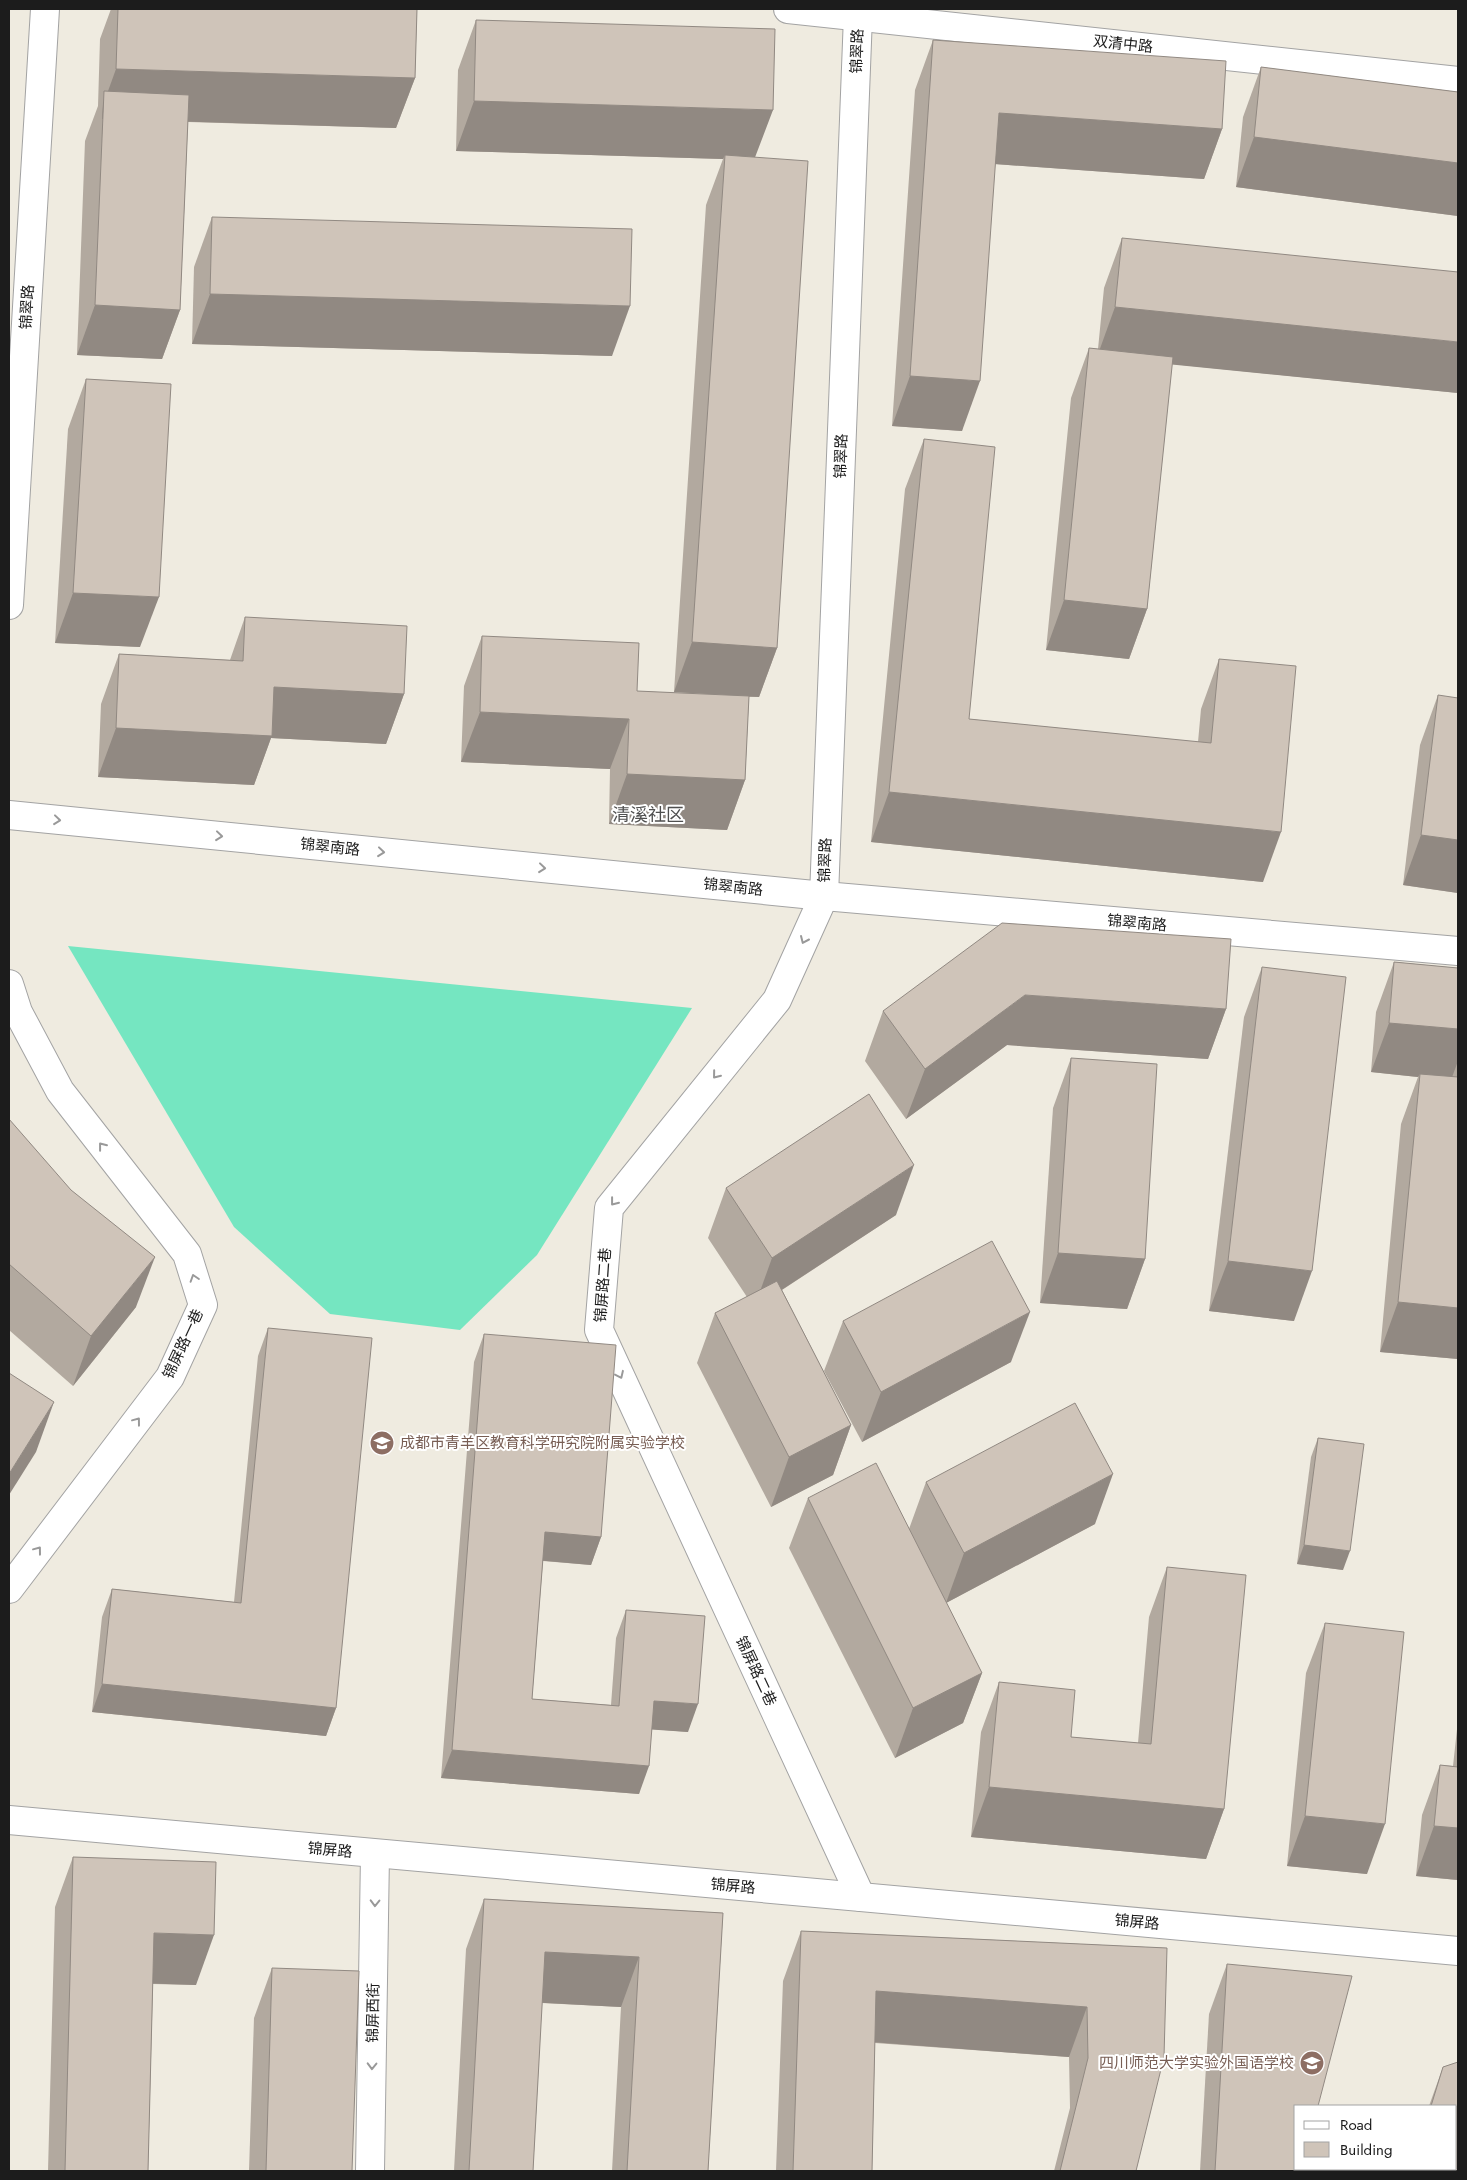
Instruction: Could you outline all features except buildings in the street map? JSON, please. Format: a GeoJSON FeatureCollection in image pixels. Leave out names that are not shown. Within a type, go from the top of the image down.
{"type":"FeatureCollection","features":[{"type":"Feature","properties":{"kind":"street","name":"锦翠路"},"geometry":{"type":"LineString","coordinates":[[9,605],[45,9]]}},
{"type":"Feature","properties":{"kind":"street","name":"双清中路"},"geometry":{"type":"LineString","coordinates":[[788,9],[1458,81]]}},
{"type":"Feature","properties":{"kind":"street","name":"锦翠路"},"geometry":{"type":"LineString","coordinates":[[824,896],[858,16]]}},
{"type":"Feature","properties":{"kind":"street","name":"锦翠南路"},"geometry":{"type":"LineString","coordinates":[[9,815],[824,896],[1458,951]]}},
{"type":"Feature","properties":{"kind":"street","name":"锦屏路二巷"},"geometry":{"type":"LineString","coordinates":[[824,896],[777,1000],[609,1208],[599,1330],[861,1898]]}},
{"type":"Feature","properties":{"kind":"street","name":"锦屏路一巷"},"geometry":{"type":"LineString","coordinates":[[9,984],[18,1012],[60,1091],[187,1254],[203,1305],[170,1377],[9,1589]]}},
{"type":"Feature","properties":{"kind":"street","name":"锦屏路"},"geometry":{"type":"LineString","coordinates":[[9,1820],[1458,1951]]}},
{"type":"Feature","properties":{"kind":"street","name":"锦屏西街"},"geometry":{"type":"LineString","coordinates":[[370,2171],[376,1854]]}},
{"type":"Feature","properties":{"kind":"green space"},"geometry":{"type":"Polygon","coordinates":[[[68,946],[692,1008],[537,1255],[460,1330],[330,1314],[234,1227],[68,946]]]}},
{"type":"Feature","properties":{"kind":"place","name":"成都市青羊区教育科学研究院附属实验学校"},"geometry":{"type":"Point","coordinates":[382,1443]}},
{"type":"Feature","properties":{"kind":"place","name":"四川师范大学实验外国语学校"},"geometry":{"type":"Point","coordinates":[1312,2063]}},
{"type":"Feature","properties":{"kind":"district","name":"清溪社区"},"geometry":{"type":"Point","coordinates":[648,815]}}]}
